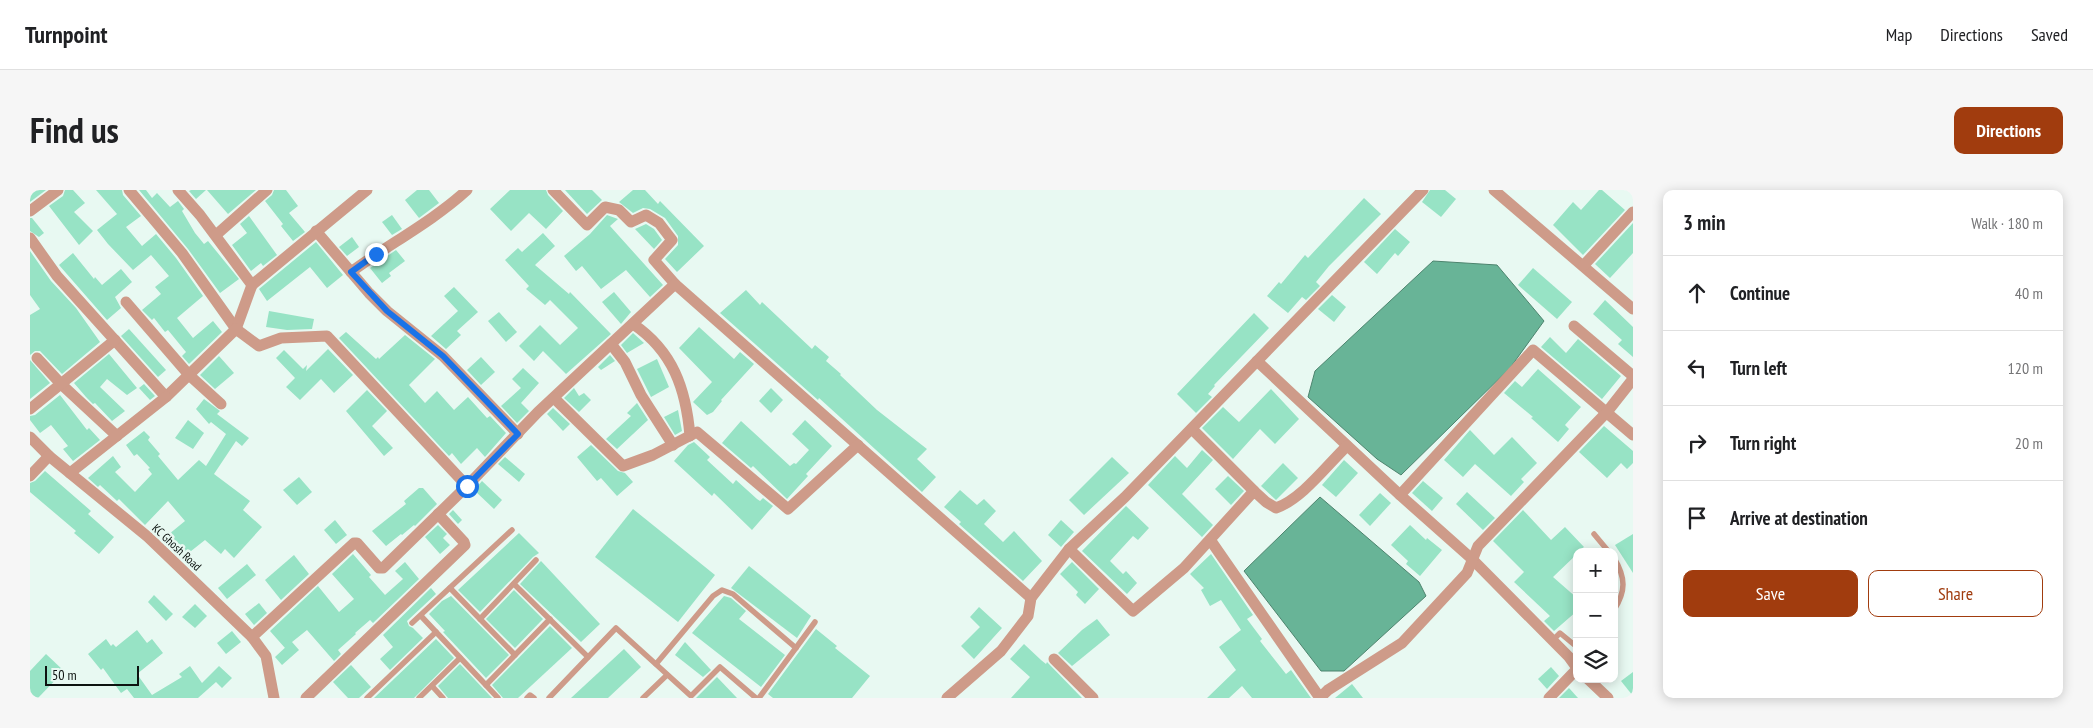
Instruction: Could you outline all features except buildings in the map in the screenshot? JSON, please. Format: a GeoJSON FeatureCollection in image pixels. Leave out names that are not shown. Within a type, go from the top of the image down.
{"type":"FeatureCollection","features":[{"type":"Feature","properties":{"kind":"street"},"geometry":{"type":"LineString","coordinates":[[30,211],[58,190]]}},
{"type":"Feature","properties":{"kind":"street"},"geometry":{"type":"LineString","coordinates":[[129,190],[182,253],[236,329],[259,346],[281,338],[327,336],[467,486]]}},
{"type":"Feature","properties":{"kind":"street"},"geometry":{"type":"LineString","coordinates":[[178,190],[216,235],[252,285]]}},
{"type":"Feature","properties":{"kind":"street"},"geometry":{"type":"LineString","coordinates":[[216,235],[267,190]]}},
{"type":"Feature","properties":{"kind":"street"},"geometry":{"type":"LineString","coordinates":[[70,473],[166,396],[189,375],[236,329],[252,285],[367,190]]}},
{"type":"Feature","properties":{"kind":"street"},"geometry":{"type":"LineString","coordinates":[[351,272],[427,222],[467,190]]}},
{"type":"Feature","properties":{"kind":"street"},"geometry":{"type":"LineString","coordinates":[[553,190],[587,225],[606,207],[619,210],[631,222],[646,215],[659,223],[672,240],[654,260],[675,284],[1032,598]]}},
{"type":"Feature","properties":{"kind":"street"},"geometry":{"type":"LineString","coordinates":[[947,698],[1001,651],[1028,616],[1032,598],[1069,549],[1126,497],[1423,190]]}},
{"type":"Feature","properties":{"kind":"street"},"geometry":{"type":"LineString","coordinates":[[1494,190],[1584,265],[1633,309]]}},
{"type":"Feature","properties":{"kind":"street"},"geometry":{"type":"LineString","coordinates":[[1584,265],[1633,212]]}},
{"type":"Feature","properties":{"kind":"street"},"geometry":{"type":"LineString","coordinates":[[316,231],[387,311],[443,356],[518,434]]}},
{"type":"Feature","properties":{"kind":"street"},"geometry":{"type":"LineString","coordinates":[[30,238],[58,276],[166,396]]}},
{"type":"Feature","properties":{"kind":"street"},"geometry":{"type":"LineString","coordinates":[[252,637],[354,543],[357,543],[381,569],[554,398],[675,284]]}},
{"type":"Feature","properties":{"kind":"street"},"geometry":{"type":"LineString","coordinates":[[126,302],[189,375],[221,404]]}},
{"type":"Feature","properties":{"kind":"street"},"geometry":{"type":"LineString","coordinates":[[633,324],[651,336],[666,357],[681,385],[688,408],[690,436]]}},
{"type":"Feature","properties":{"kind":"street"},"geometry":{"type":"LineString","coordinates":[[1211,541],[1320,698],[1328,690],[1402,643],[1467,573],[1478,546],[1606,412],[1633,378],[1574,326]]}},
{"type":"Feature","properties":{"kind":"street"},"geometry":{"type":"LineString","coordinates":[[30,409],[116,340]]}},
{"type":"Feature","properties":{"kind":"street"},"geometry":{"type":"LineString","coordinates":[[612,344],[625,362],[641,395],[673,445]]}},
{"type":"Feature","properties":{"kind":"street"},"geometry":{"type":"LineString","coordinates":[[1400,495],[1533,350],[1633,434]]}},
{"type":"Feature","properties":{"kind":"street"},"geometry":{"type":"LineString","coordinates":[[36,358],[117,436]]}},
{"type":"Feature","properties":{"kind":"street"},"geometry":{"type":"LineString","coordinates":[[1257,361],[1472,560],[1553,640],[1573,650]]}},
{"type":"Feature","properties":{"kind":"street"},"geometry":{"type":"LineString","coordinates":[[554,398],[623,466],[653,455],[697,432],[788,509],[858,445]]}},
{"type":"Feature","properties":{"kind":"street"},"geometry":{"type":"LineString","coordinates":[[1192,428],[1254,491],[1276,508],[1285,505],[1302,491],[1347,446]]}},
{"type":"Feature","properties":{"kind":"street","name":"KC Ghosh Road"},"geometry":{"type":"LineString","coordinates":[[30,437],[49,456],[148,537],[252,637],[266,656],[274,698]]}},
{"type":"Feature","properties":{"kind":"street"},"geometry":{"type":"LineString","coordinates":[[30,476],[49,456]]}},
{"type":"Feature","properties":{"kind":"street"},"geometry":{"type":"LineString","coordinates":[[1069,549],[1133,611],[1184,568],[1211,541],[1254,491]]}},
{"type":"Feature","properties":{"kind":"street"},"geometry":{"type":"LineString","coordinates":[[306,698],[465,546],[464,542],[438,514]]}},
{"type":"Feature","properties":{"kind":"street"},"geometry":{"type":"LineString","coordinates":[[1054,659],[1093,698]]}},
{"type":"Feature","properties":{"kind":"street"},"geometry":{"type":"LineString","coordinates":[[1549,698],[1573,673]]}},
{"type":"Feature","properties":{"kind":"street"},"geometry":{"type":"LineString","coordinates":[[1592,683],[1608,698]]}},
{"type":"Feature","properties":{"kind":"lane"},"geometry":{"type":"LineString","coordinates":[[412,623],[512,530]]}},
{"type":"Feature","properties":{"kind":"lane"},"geometry":{"type":"LineString","coordinates":[[1594,534],[1606,548]]}},
{"type":"Feature","properties":{"kind":"lane"},"geometry":{"type":"LineString","coordinates":[[480,619],[536,560]]}},
{"type":"Feature","properties":{"kind":"lane"},"geometry":{"type":"LineString","coordinates":[[1618,567],[1623,579],[1622,596],[1618,603]]}},
{"type":"Feature","properties":{"kind":"lane"},"geometry":{"type":"LineString","coordinates":[[514,584],[588,657]]}},
{"type":"Feature","properties":{"kind":"lane"},"geometry":{"type":"LineString","coordinates":[[450,588],[515,655]]}},
{"type":"Feature","properties":{"kind":"lane"},"geometry":{"type":"LineString","coordinates":[[656,664],[713,596],[722,590],[733,594],[796,648]]}},
{"type":"Feature","properties":{"kind":"lane"},"geometry":{"type":"LineString","coordinates":[[421,616],[498,698]]}},
{"type":"Feature","properties":{"kind":"lane"},"geometry":{"type":"LineString","coordinates":[[486,685],[550,619]]}},
{"type":"Feature","properties":{"kind":"lane"},"geometry":{"type":"LineString","coordinates":[[549,698],[616,628],[691,696],[720,668],[758,698],[815,622]]}},
{"type":"Feature","properties":{"kind":"lane"},"geometry":{"type":"LineString","coordinates":[[369,697],[436,632]]}},
{"type":"Feature","properties":{"kind":"lane"},"geometry":{"type":"LineString","coordinates":[[419,698],[460,658]]}},
{"type":"Feature","properties":{"kind":"lane"},"geometry":{"type":"LineString","coordinates":[[643,698],[667,675]]}},
{"type":"Feature","properties":{"kind":"lane"},"geometry":{"type":"LineString","coordinates":[[432,686],[443,698]]}},
{"type":"Feature","properties":{"kind":"lane"},"geometry":{"type":"LineString","coordinates":[[527,698],[530,695],[534,698]]}},
{"type":"Feature","properties":{"kind":"shaded area"},"geometry":{"type":"Polygon","coordinates":[[[1433,261],[1497,265],[1544,321],[1510,368],[1401,475],[1377,459],[1308,397],[1315,371],[1433,261]]]}},
{"type":"Feature","properties":{"kind":"shaded area"},"geometry":{"type":"Polygon","coordinates":[[[1320,497],[1419,582],[1426,596],[1344,671],[1321,671],[1244,571],[1320,497]]]}},
{"type":"Feature","properties":{"kind":"route"},"geometry":{"type":"LineString","coordinates":[[376,254],[351,272],[387,311],[443,356],[518,434],[467,486]]}}]}
